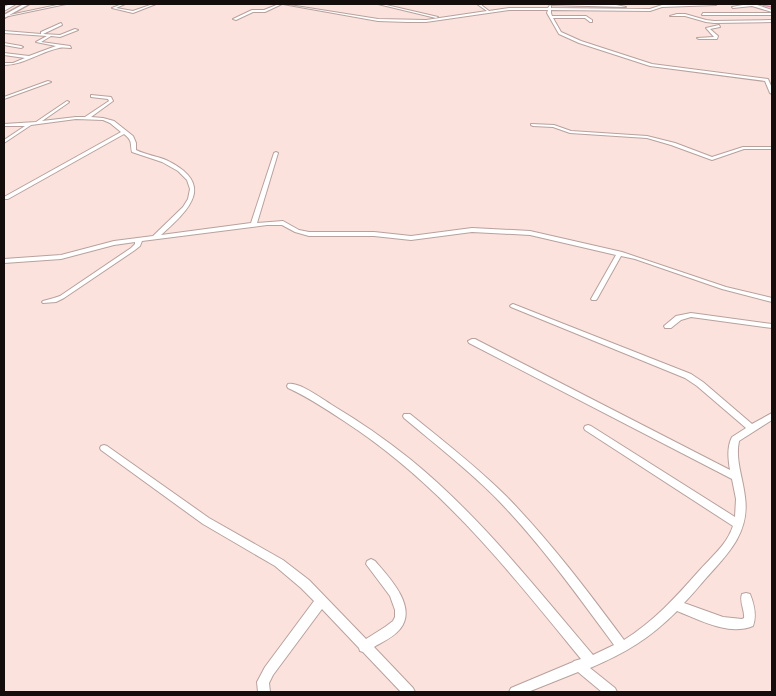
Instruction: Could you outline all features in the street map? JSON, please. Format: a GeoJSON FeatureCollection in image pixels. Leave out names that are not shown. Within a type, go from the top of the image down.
{"type":"FeatureCollection","features":[{"type":"Feature","properties":{"kind":"highway"},"geometry":{"type":"LineString","coordinates":[[4,9],[13,4]]}},
{"type":"Feature","properties":{"kind":"main road"},"geometry":{"type":"LineString","coordinates":[[4,17],[27,4]]}},
{"type":"Feature","properties":{"kind":"street"},"geometry":{"type":"LineString","coordinates":[[4,17],[65,4]]}},
{"type":"Feature","properties":{"kind":"street"},"geometry":{"type":"LineString","coordinates":[[124,4],[113,8],[133,12],[155,4]]}},
{"type":"Feature","properties":{"kind":"street"},"geometry":{"type":"LineString","coordinates":[[235,19],[254,11],[264,11],[283,4],[378,20],[420,21],[504,9],[550,6],[611,4],[629,8]]}},
{"type":"Feature","properties":{"kind":"street"},"geometry":{"type":"LineString","coordinates":[[379,4],[440,18]]}},
{"type":"Feature","properties":{"kind":"street"},"geometry":{"type":"LineString","coordinates":[[478,4],[488,11]]}},
{"type":"Feature","properties":{"kind":"street"},"geometry":{"type":"LineString","coordinates":[[550,6],[650,10],[662,6],[716,4]]}},
{"type":"Feature","properties":{"kind":"street"},"geometry":{"type":"LineString","coordinates":[[749,4],[772,13]]}},
{"type":"Feature","properties":{"kind":"street"},"geometry":{"type":"LineString","coordinates":[[499,6],[504,9]]}},
{"type":"Feature","properties":{"kind":"street"},"geometry":{"type":"LineString","coordinates":[[550,6],[551,17],[560,33],[566,37],[644,63],[767,80],[772,77]]}},
{"type":"Feature","properties":{"kind":"street"},"geometry":{"type":"LineString","coordinates":[[732,7],[754,6]]}},
{"type":"Feature","properties":{"kind":"street"},"geometry":{"type":"LineString","coordinates":[[704,14],[772,13]]}},
{"type":"Feature","properties":{"kind":"street"},"geometry":{"type":"LineString","coordinates":[[672,16],[683,14],[706,21],[772,22]]}},
{"type":"Feature","properties":{"kind":"street"},"geometry":{"type":"LineString","coordinates":[[699,38],[716,38],[708,28],[727,25],[711,14]]}},
{"type":"Feature","properties":{"kind":"street"},"geometry":{"type":"LineString","coordinates":[[551,17],[586,17],[591,21]]}},
{"type":"Feature","properties":{"kind":"street"},"geometry":{"type":"LineString","coordinates":[[748,22],[772,22]]}},
{"type":"Feature","properties":{"kind":"street"},"geometry":{"type":"LineString","coordinates":[[758,25],[772,22]]}},
{"type":"Feature","properties":{"kind":"street"},"geometry":{"type":"LineString","coordinates":[[39,34],[61,24]]}},
{"type":"Feature","properties":{"kind":"street"},"geometry":{"type":"LineString","coordinates":[[4,32],[62,36],[76,30]]}},
{"type":"Feature","properties":{"kind":"street"},"geometry":{"type":"LineString","coordinates":[[52,35],[38,42],[70,47]]}},
{"type":"Feature","properties":{"kind":"street"},"geometry":{"type":"LineString","coordinates":[[4,44],[22,47]]}},
{"type":"Feature","properties":{"kind":"street"},"geometry":{"type":"LineString","coordinates":[[4,64],[14,64],[63,46]]}},
{"type":"Feature","properties":{"kind":"street"},"geometry":{"type":"LineString","coordinates":[[4,54],[29,58]]}},
{"type":"Feature","properties":{"kind":"street"},"geometry":{"type":"LineString","coordinates":[[767,80],[772,94]]}},
{"type":"Feature","properties":{"kind":"street"},"geometry":{"type":"LineString","coordinates":[[4,98],[49,82]]}},
{"type":"Feature","properties":{"kind":"street"},"geometry":{"type":"LineString","coordinates":[[4,103],[38,91]]}},
{"type":"Feature","properties":{"kind":"street"},"geometry":{"type":"LineString","coordinates":[[86,118],[111,101],[110,98],[92,96]]}},
{"type":"Feature","properties":{"kind":"street"},"geometry":{"type":"LineString","coordinates":[[4,142],[67,102]]}},
{"type":"Feature","properties":{"kind":"street"},"geometry":{"type":"LineString","coordinates":[[4,125],[34,124],[86,118],[108,120],[134,140],[134,151],[174,167],[185,174],[192,184],[192,198],[185,211],[155,237]]}},
{"type":"Feature","properties":{"kind":"street"},"geometry":{"type":"LineString","coordinates":[[534,125],[554,126],[570,132],[647,137],[673,144],[712,159],[744,148],[772,148]]}},
{"type":"Feature","properties":{"kind":"street"},"geometry":{"type":"LineString","coordinates":[[6,198],[124,132]]}},
{"type":"Feature","properties":{"kind":"street"},"geometry":{"type":"LineString","coordinates":[[254,224],[276,153]]}},
{"type":"Feature","properties":{"kind":"street"},"geometry":{"type":"LineString","coordinates":[[4,261],[61,257],[96,247],[139,239],[254,224],[283,223],[296,231],[309,234],[366,234],[411,238],[472,230],[530,233],[620,253],[665,266],[724,288],[772,300]]}},
{"type":"Feature","properties":{"kind":"street"},"geometry":{"type":"LineString","coordinates":[[45,302],[62,297],[133,249],[138,245],[139,239]]}},
{"type":"Feature","properties":{"kind":"street"},"geometry":{"type":"LineString","coordinates":[[594,299],[620,253]]}},
{"type":"Feature","properties":{"kind":"street"},"geometry":{"type":"LineString","coordinates":[[512,306],[688,376],[751,428]]}},
{"type":"Feature","properties":{"kind":"street"},"geometry":{"type":"LineString","coordinates":[[668,326],[679,318],[691,315],[772,326]]}},
{"type":"Feature","properties":{"kind":"street"},"geometry":{"type":"LineString","coordinates":[[472,341],[736,477]]}},
{"type":"Feature","properties":{"kind":"street"},"geometry":{"type":"LineString","coordinates":[[291,386],[305,392],[375,436],[406,460],[448,499],[499,552],[590,661]]}},
{"type":"Feature","properties":{"kind":"street"},"geometry":{"type":"LineString","coordinates":[[407,416],[467,466],[514,511],[577,585],[622,646]]}},
{"type":"Feature","properties":{"kind":"street"},"geometry":{"type":"LineString","coordinates":[[516,692],[622,646],[643,634],[675,605],[728,547],[738,524],[740,495],[732,464],[732,448],[735,439],[772,416]]}},
{"type":"Feature","properties":{"kind":"street"},"geometry":{"type":"LineString","coordinates":[[588,428],[738,524]]}},
{"type":"Feature","properties":{"kind":"street"},"geometry":{"type":"LineString","coordinates":[[104,448],[206,521],[279,563],[305,584],[320,602],[409,692]]}},
{"type":"Feature","properties":{"kind":"street"},"geometry":{"type":"LineString","coordinates":[[364,647],[398,624],[401,616],[399,603],[387,581],[371,564]]}},
{"type":"Feature","properties":{"kind":"street"},"geometry":{"type":"LineString","coordinates":[[675,605],[726,622],[743,625],[749,622],[750,615],[746,598]]}},
{"type":"Feature","properties":{"kind":"street"},"geometry":{"type":"LineString","coordinates":[[264,692],[263,682],[269,671],[320,602]]}},
{"type":"Feature","properties":{"kind":"street"},"geometry":{"type":"LineString","coordinates":[[578,666],[611,692]]}},
{"type":"Feature","properties":{"kind":"waterway"},"geometry":{"type":"LineString","coordinates":[[761,4],[772,7]]}}]}
